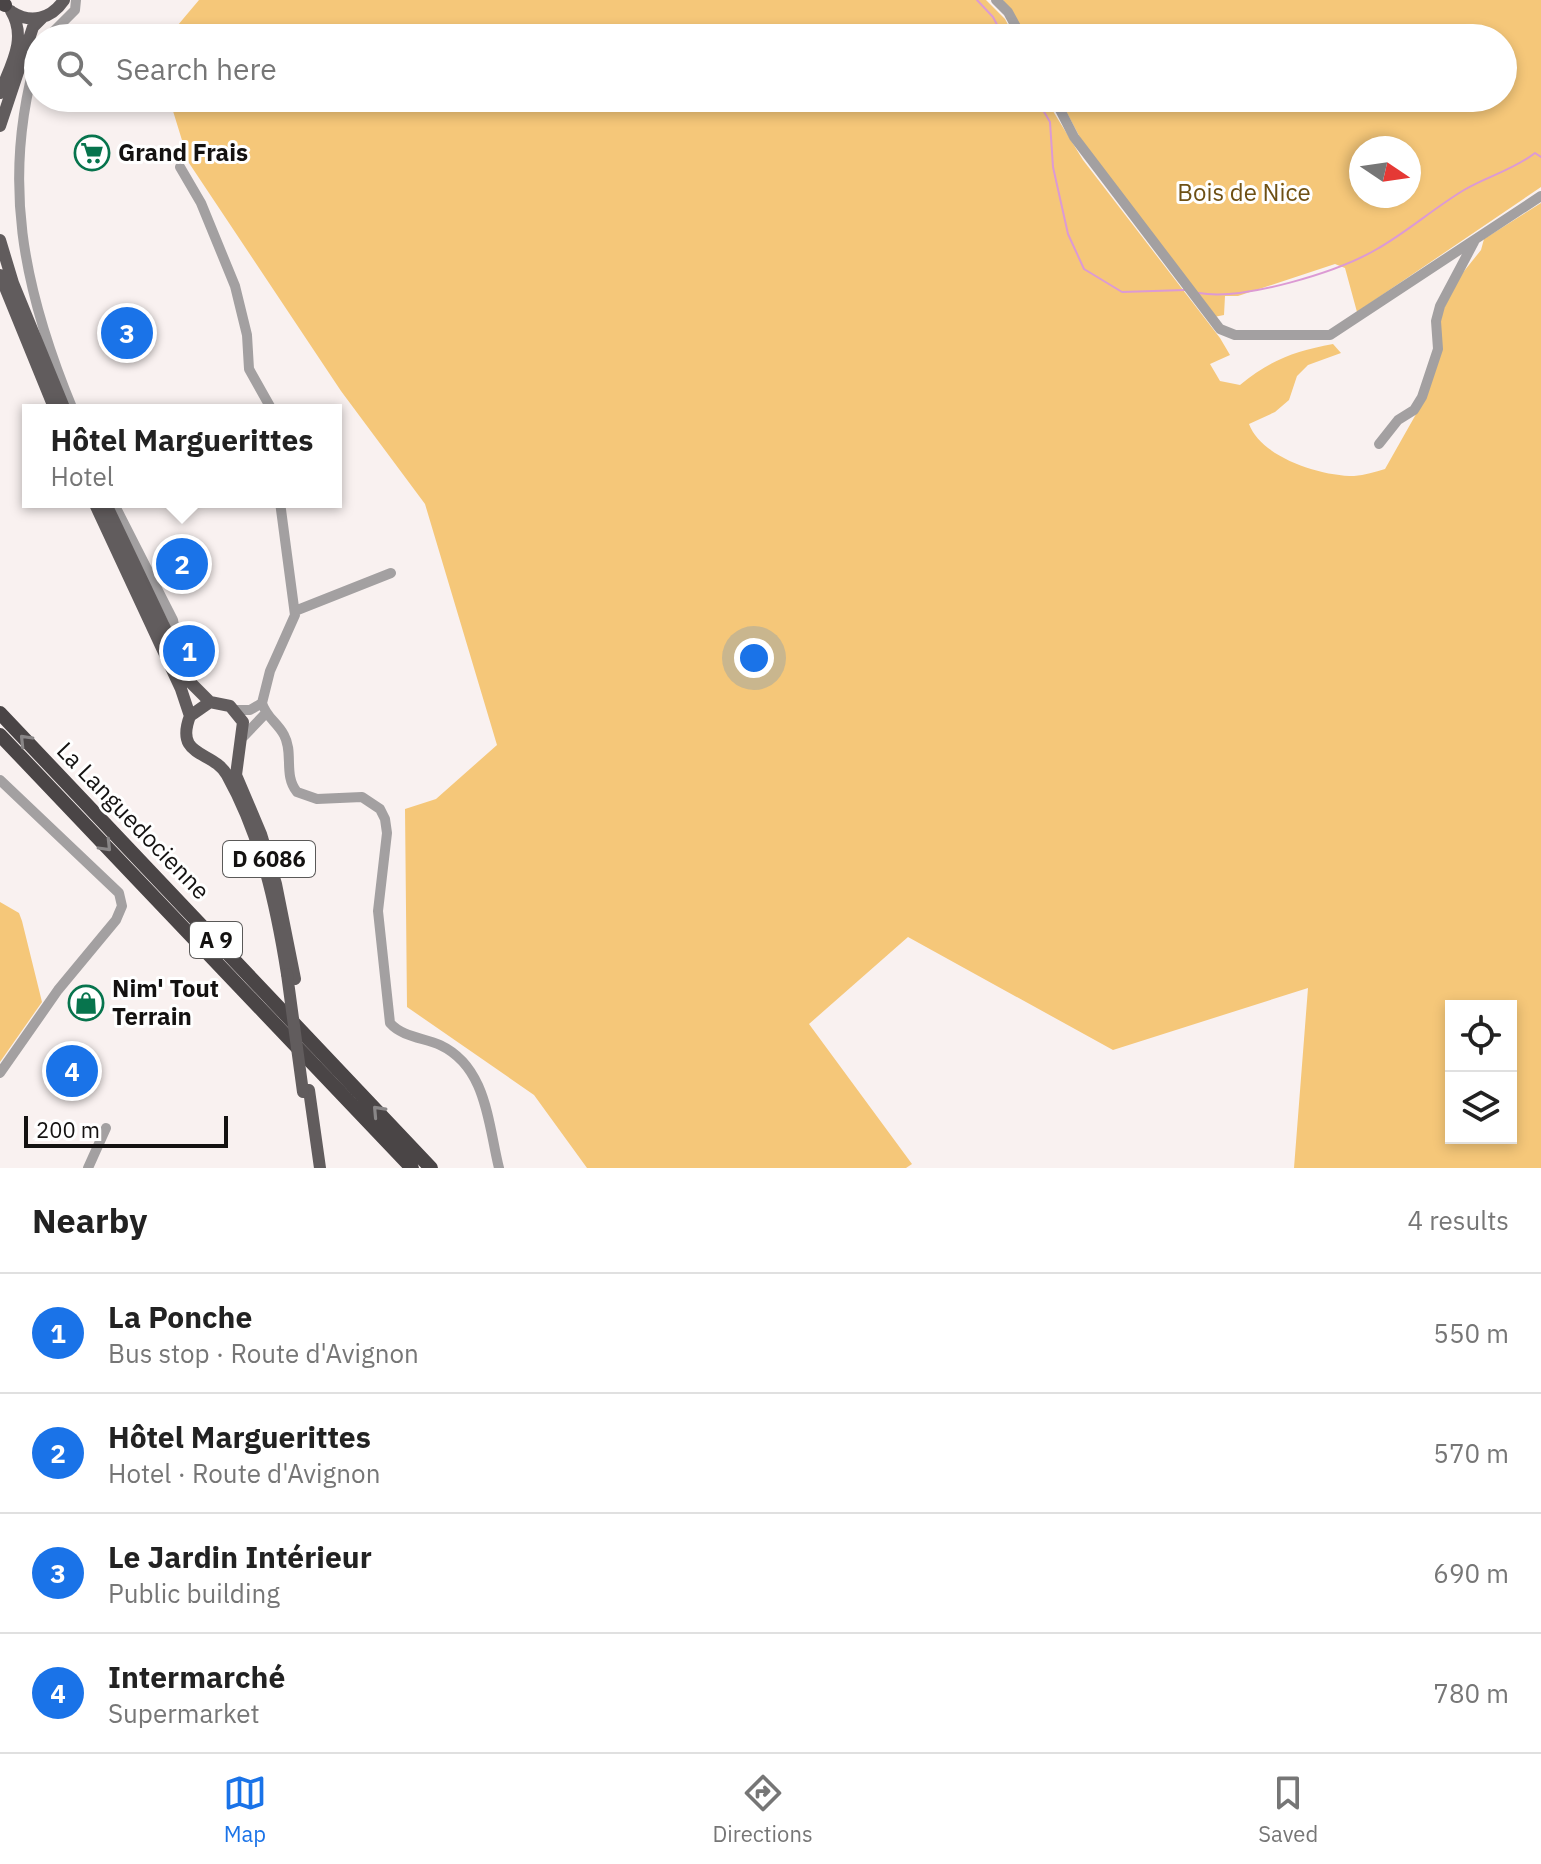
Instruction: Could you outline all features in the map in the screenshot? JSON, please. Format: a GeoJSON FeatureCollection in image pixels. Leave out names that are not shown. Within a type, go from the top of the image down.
{"type":"FeatureCollection","features":[{"type":"Feature","properties":{"kind":"highway","name":"La Languedocienne"},"geometry":{"type":"LineString","coordinates":[[0,713],[431,1168]]}},
{"type":"Feature","properties":{"kind":"highway","name":"La Languedocienne"},"geometry":{"type":"LineString","coordinates":[[0,735],[412,1168]]}},
{"type":"Feature","properties":{"kind":"main road"},"geometry":{"type":"LineString","coordinates":[[5,5],[26,18],[42,18],[52,14],[64,0]]}},
{"type":"Feature","properties":{"kind":"main road"},"geometry":{"type":"LineString","coordinates":[[0,93],[18,44],[18,26],[5,5]]}},
{"type":"Feature","properties":{"kind":"main road"},"geometry":{"type":"LineString","coordinates":[[36,24],[42,18]]}},
{"type":"Feature","properties":{"kind":"main road"},"geometry":{"type":"LineString","coordinates":[[4,129],[24,59]]}},
{"type":"Feature","properties":{"kind":"main road"},"geometry":{"type":"LineString","coordinates":[[4,236],[13,283],[63,404]]}},
{"type":"Feature","properties":{"kind":"main road"},"geometry":{"type":"LineString","coordinates":[[0,275],[53,404]]}},
{"type":"Feature","properties":{"kind":"main road"},"geometry":{"type":"LineString","coordinates":[[97,508],[181,689],[190,716]]}},
{"type":"Feature","properties":{"kind":"main road"},"geometry":{"type":"LineString","coordinates":[[108,508],[182,666],[191,683],[210,702]]}},
{"type":"Feature","properties":{"kind":"main road"},"geometry":{"type":"LineString","coordinates":[[210,702],[224,703],[236,710],[243,722],[242,739],[227,757],[212,760],[194,752],[189,744],[186,725],[190,716],[210,702]]}},
{"type":"Feature","properties":{"kind":"main road","name":"D 6086"},"geometry":{"type":"LineString","coordinates":[[242,739],[236,775],[261,834],[276,884],[320,1168]]}},
{"type":"Feature","properties":{"kind":"main road","name":"D 6086"},"geometry":{"type":"LineString","coordinates":[[212,760],[225,772],[256,841],[291,976]]}},
{"type":"Feature","properties":{"kind":"main road","name":"D 6086"},"geometry":{"type":"LineString","coordinates":[[306,1091],[312,1168]]}},
{"type":"Feature","properties":{"kind":"street"},"geometry":{"type":"LineString","coordinates":[[61,24],[75,10],[76,0]]}},
{"type":"Feature","properties":{"kind":"street"},"geometry":{"type":"LineString","coordinates":[[996,0],[1014,24]]}},
{"type":"Feature","properties":{"kind":"street"},"geometry":{"type":"LineString","coordinates":[[4,129],[24,83]]}},
{"type":"Feature","properties":{"kind":"street"},"geometry":{"type":"LineString","coordinates":[[1061,112],[1074,137],[1220,329],[1235,335],[1330,335],[1541,196]]}},
{"type":"Feature","properties":{"kind":"street"},"geometry":{"type":"LineString","coordinates":[[180,167],[201,203],[239,297],[247,335],[248,364],[268,404]]}},
{"type":"Feature","properties":{"kind":"street"},"geometry":{"type":"LineString","coordinates":[[4,236],[71,404]]}},
{"type":"Feature","properties":{"kind":"street"},"geometry":{"type":"LineString","coordinates":[[1379,444],[1398,420],[1414,410],[1422,397],[1438,349],[1436,321],[1440,306],[1475,240]]}},
{"type":"Feature","properties":{"kind":"street"},"geometry":{"type":"LineString","coordinates":[[116,508],[173,620],[182,666]]}},
{"type":"Feature","properties":{"kind":"street"},"geometry":{"type":"LineString","coordinates":[[280,508],[295,611],[270,671],[262,703],[265,714],[284,735],[289,777],[297,792],[317,799],[362,797],[383,813],[387,833],[378,921],[390,1023],[398,1030],[451,1051],[471,1070],[481,1089],[499,1168]]}},
{"type":"Feature","properties":{"kind":"street"},"geometry":{"type":"LineString","coordinates":[[295,611],[391,573]]}},
{"type":"Feature","properties":{"kind":"street"},"geometry":{"type":"LineString","coordinates":[[236,710],[250,710],[262,703]]}},
{"type":"Feature","properties":{"kind":"street"},"geometry":{"type":"LineString","coordinates":[[242,739],[265,714]]}},
{"type":"Feature","properties":{"kind":"street"},"geometry":{"type":"LineString","coordinates":[[0,780],[7,783],[119,893],[122,906],[113,925],[58,990],[0,1073]]}},
{"type":"Feature","properties":{"kind":"street"},"geometry":{"type":"LineString","coordinates":[[88,1168],[106,1128]]}},
{"type":"Feature","properties":{"kind":"green space"},"geometry":{"type":"Polygon","coordinates":[[[199,0],[986,0],[1008,24],[179,24],[199,0]]]}},
{"type":"Feature","properties":{"kind":"green space","name":"Bois de Nice"},"geometry":{"type":"Polygon","coordinates":[[[1003,0],[1541,0],[1541,187],[1357,312],[1345,268],[1335,264],[1238,296],[1225,296],[1224,315],[1214,317],[1084,145],[1066,112],[1517,112],[1517,24],[1018,24],[1003,0]]]}},
{"type":"Feature","properties":{"kind":"green space"},"geometry":{"type":"Polygon","coordinates":[[[173,112],[1054,112],[1083,160],[1220,338],[1230,355],[1210,364],[1220,381],[1240,385],[1273,363],[1319,347],[1333,344],[1341,353],[1308,365],[1297,376],[1289,400],[1275,412],[1249,424],[1266,446],[1293,462],[1325,473],[1354,476],[1385,469],[1424,400],[1443,310],[1461,275],[1481,250],[1484,239],[1541,203],[1541,1168],[1294,1168],[1308,988],[1113,1050],[908,937],[809,1024],[912,1164],[906,1168],[587,1168],[534,1095],[407,1007],[405,809],[436,799],[497,745],[425,504],[341,391],[189,163],[173,112]]]}},
{"type":"Feature","properties":{"kind":"green space"},"geometry":{"type":"Polygon","coordinates":[[[0,902],[19,913],[42,1002],[0,1062],[0,902]]]}},
{"type":"Feature","properties":{"kind":"waterway"},"geometry":{"type":"LineString","coordinates":[[977,0],[997,24]]}},
{"type":"Feature","properties":{"kind":"waterway"},"geometry":{"type":"LineString","coordinates":[[1044,112],[1050,122],[1053,167],[1068,234],[1084,269],[1122,292],[1185,290]]}},
{"type":"Feature","properties":{"kind":"waterway"},"geometry":{"type":"LineString","coordinates":[[1199,293],[1240,293],[1264,289],[1339,267],[1388,242],[1473,185],[1535,153],[1541,157]]}},
{"type":"Feature","properties":{"kind":"place","name":"Grand Frais"},"geometry":{"type":"Point","coordinates":[92,153]}},
{"type":"Feature","properties":{"kind":"place","name":"Le Jardin Intérieur"},"geometry":{"type":"Point","coordinates":[127,333]}},
{"type":"Feature","properties":{"kind":"place","name":"Hôtel Marguerittes"},"geometry":{"type":"Point","coordinates":[182,564]}},
{"type":"Feature","properties":{"kind":"place","name":"La Ponche"},"geometry":{"type":"Point","coordinates":[189,651]}},
{"type":"Feature","properties":{"kind":"place","name":"Nim' Tout Terrain"},"geometry":{"type":"Point","coordinates":[86,1003]}},
{"type":"Feature","properties":{"kind":"place","name":"Intermarché"},"geometry":{"type":"Point","coordinates":[72,1071]}}]}
